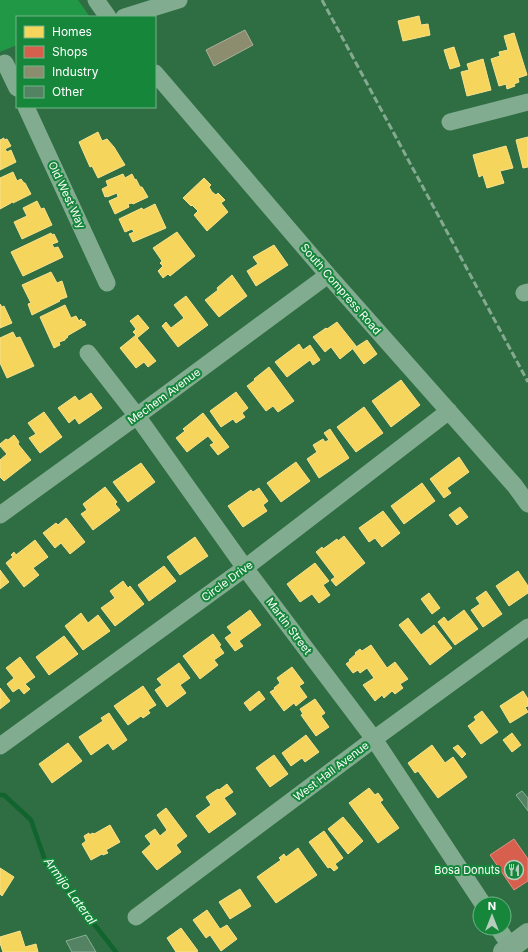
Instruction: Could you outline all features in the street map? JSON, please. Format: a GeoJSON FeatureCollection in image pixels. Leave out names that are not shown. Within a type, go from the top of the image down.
{"type":"FeatureCollection","features":[{"type":"Feature","properties":{"kind":"main road"},"geometry":{"type":"LineString","coordinates":[[507,949],[528,934]]}},
{"type":"Feature","properties":{"kind":"street"},"geometry":{"type":"LineString","coordinates":[[96,0],[107,16]]}},
{"type":"Feature","properties":{"kind":"street"},"geometry":{"type":"LineString","coordinates":[[127,16],[179,0]]}},
{"type":"Feature","properties":{"kind":"street"},"geometry":{"type":"LineString","coordinates":[[7,62],[16,85]]}},
{"type":"Feature","properties":{"kind":"street","name":"South Compress Road"},"geometry":{"type":"LineString","coordinates":[[156,74],[328,275],[516,486],[528,504]]}},
{"type":"Feature","properties":{"kind":"street"},"geometry":{"type":"LineString","coordinates":[[450,122],[528,102]]}},
{"type":"Feature","properties":{"kind":"street","name":"Old West Way"},"geometry":{"type":"LineString","coordinates":[[26,108],[108,283]]}},
{"type":"Feature","properties":{"kind":"street","name":"Mechem Avenue"},"geometry":{"type":"LineString","coordinates":[[0,515],[328,275]]}},
{"type":"Feature","properties":{"kind":"street","name":"Martin Street"},"geometry":{"type":"LineString","coordinates":[[88,353],[137,416],[245,568],[374,739],[478,896]]}},
{"type":"Feature","properties":{"kind":"street","name":"Circle Drive"},"geometry":{"type":"LineString","coordinates":[[0,746],[245,568],[449,411]]}},
{"type":"Feature","properties":{"kind":"street","name":"West Hall Avenue"},"geometry":{"type":"LineString","coordinates":[[136,917],[374,739],[528,627]]}},
{"type":"Feature","properties":{"kind":"street"},"geometry":{"type":"LineString","coordinates":[[501,936],[507,949]]}},
{"type":"Feature","properties":{"kind":"green space"},"geometry":{"type":"Polygon","coordinates":[[[0,0],[78,0],[89,16],[16,16],[16,45],[0,52],[0,0]]]}},
{"type":"Feature","properties":{"kind":"building: Homes"},"geometry":{"type":"Polygon","coordinates":[[[419,16],[421,25],[428,24],[430,35],[403,41],[398,21],[419,16]]]}},
{"type":"Feature","properties":{"kind":"building: Homes"},"geometry":{"type":"Polygon","coordinates":[[[514,33],[527,75],[518,78],[519,82],[514,84],[515,86],[507,89],[506,84],[499,86],[491,59],[500,56],[499,52],[508,50],[504,36],[514,33]]]}},
{"type":"Feature","properties":{"kind":"building: Homes"},"geometry":{"type":"Polygon","coordinates":[[[454,47],[460,66],[450,69],[444,50],[454,47]]]}},
{"type":"Feature","properties":{"kind":"building: Homes"},"geometry":{"type":"Polygon","coordinates":[[[483,59],[491,90],[467,96],[461,72],[469,70],[467,64],[483,59]]]}},
{"type":"Feature","properties":{"kind":"building: Homes"},"geometry":{"type":"Polygon","coordinates":[[[98,132],[102,141],[107,139],[114,147],[125,165],[98,178],[92,166],[90,167],[79,142],[98,132]]]}},
{"type":"Feature","properties":{"kind":"building: Homes"},"geometry":{"type":"Polygon","coordinates":[[[528,137],[528,167],[523,168],[516,140],[528,137]]]}},
{"type":"Feature","properties":{"kind":"building: Homes"},"geometry":{"type":"Polygon","coordinates":[[[4,138],[4,140],[7,139],[11,146],[5,149],[7,152],[11,150],[16,162],[0,170],[0,140],[4,138]]]}},
{"type":"Feature","properties":{"kind":"building: Homes"},"geometry":{"type":"Polygon","coordinates":[[[506,146],[513,168],[500,171],[504,183],[487,188],[483,175],[479,177],[473,155],[506,146]]]}},
{"type":"Feature","properties":{"kind":"building: Homes"},"geometry":{"type":"Polygon","coordinates":[[[13,172],[17,181],[21,179],[31,194],[13,203],[12,201],[0,209],[0,178],[13,172]]]}},
{"type":"Feature","properties":{"kind":"building: Homes"},"geometry":{"type":"Polygon","coordinates":[[[123,174],[125,178],[132,174],[148,197],[133,204],[128,204],[129,207],[115,214],[109,201],[118,197],[117,193],[105,197],[102,189],[108,186],[106,181],[123,174]]]}},
{"type":"Feature","properties":{"kind":"building: Homes"},"geometry":{"type":"Polygon","coordinates":[[[204,178],[211,185],[209,187],[212,192],[216,195],[218,193],[225,200],[221,203],[228,212],[207,231],[194,215],[198,211],[183,198],[204,178]]]}},
{"type":"Feature","properties":{"kind":"building: Homes"},"geometry":{"type":"Polygon","coordinates":[[[37,201],[41,209],[44,208],[52,225],[22,239],[14,222],[27,216],[23,208],[37,201]]]}},
{"type":"Feature","properties":{"kind":"building: Homes"},"geometry":{"type":"Polygon","coordinates":[[[155,204],[166,228],[133,242],[129,234],[134,232],[132,229],[125,232],[119,219],[142,208],[143,210],[155,204]]]}},
{"type":"Feature","properties":{"kind":"building: Homes"},"geometry":{"type":"Polygon","coordinates":[[[177,232],[195,256],[170,276],[168,274],[163,278],[158,271],[163,266],[160,263],[162,261],[153,248],[177,232]]]}},
{"type":"Feature","properties":{"kind":"building: Homes"},"geometry":{"type":"Polygon","coordinates":[[[51,233],[52,235],[54,234],[58,242],[52,244],[54,248],[58,247],[63,257],[23,276],[11,252],[51,233]]]}},
{"type":"Feature","properties":{"kind":"building: Homes"},"geometry":{"type":"Polygon","coordinates":[[[274,245],[288,265],[256,286],[247,271],[258,264],[253,257],[274,245]]]}},
{"type":"Feature","properties":{"kind":"building: Homes"},"geometry":{"type":"Polygon","coordinates":[[[51,272],[57,283],[62,281],[67,297],[32,315],[28,304],[31,303],[22,285],[51,272]]]}},
{"type":"Feature","properties":{"kind":"building: Homes"},"geometry":{"type":"Polygon","coordinates":[[[232,275],[247,296],[219,317],[205,300],[218,290],[217,288],[232,275]]]}},
{"type":"Feature","properties":{"kind":"building: Homes"},"geometry":{"type":"Polygon","coordinates":[[[186,296],[208,325],[178,347],[162,326],[166,322],[171,328],[184,318],[174,305],[186,296]]]}},
{"type":"Feature","properties":{"kind":"building: Homes"},"geometry":{"type":"Polygon","coordinates":[[[0,304],[2,307],[4,306],[12,323],[0,328],[0,304]]]}},
{"type":"Feature","properties":{"kind":"building: Homes"},"geometry":{"type":"Polygon","coordinates":[[[65,305],[71,318],[76,316],[79,321],[81,319],[86,325],[67,336],[68,337],[65,340],[59,342],[60,345],[54,348],[40,317],[65,305]]]}},
{"type":"Feature","properties":{"kind":"building: Homes"},"geometry":{"type":"Polygon","coordinates":[[[138,315],[149,328],[137,338],[156,361],[148,367],[144,362],[136,368],[120,348],[136,335],[133,332],[136,329],[130,321],[138,315]]]}},
{"type":"Feature","properties":{"kind":"building: Homes"},"geometry":{"type":"Polygon","coordinates":[[[337,322],[356,346],[340,359],[331,347],[325,352],[313,337],[337,322]]]}},
{"type":"Feature","properties":{"kind":"building: Homes"},"geometry":{"type":"Polygon","coordinates":[[[13,332],[16,338],[20,337],[34,366],[7,378],[0,363],[0,338],[13,332]]]}},
{"type":"Feature","properties":{"kind":"building: Homes"},"geometry":{"type":"Polygon","coordinates":[[[367,340],[377,354],[364,364],[353,349],[367,340]]]}},
{"type":"Feature","properties":{"kind":"building: Homes"},"geometry":{"type":"Polygon","coordinates":[[[299,344],[303,350],[310,345],[320,360],[313,365],[310,360],[287,377],[275,362],[299,344]]]}},
{"type":"Feature","properties":{"kind":"building: Homes"},"geometry":{"type":"Polygon","coordinates":[[[269,367],[294,401],[278,412],[273,406],[266,411],[247,386],[269,367]]]}},
{"type":"Feature","properties":{"kind":"building: Homes"},"geometry":{"type":"Polygon","coordinates":[[[401,380],[420,405],[391,427],[372,401],[401,380]]]}},
{"type":"Feature","properties":{"kind":"building: Homes"},"geometry":{"type":"Polygon","coordinates":[[[236,392],[248,408],[242,413],[245,417],[236,423],[233,419],[221,427],[210,411],[236,392]]]}},
{"type":"Feature","properties":{"kind":"building: Homes"},"geometry":{"type":"Polygon","coordinates":[[[91,393],[102,408],[79,424],[75,418],[69,423],[58,408],[75,396],[79,401],[91,393]]]}},
{"type":"Feature","properties":{"kind":"building: Homes"},"geometry":{"type":"Polygon","coordinates":[[[364,407],[383,433],[356,452],[337,427],[364,407]]]}},
{"type":"Feature","properties":{"kind":"building: Homes"},"geometry":{"type":"Polygon","coordinates":[[[44,412],[62,437],[40,453],[29,438],[36,434],[28,423],[44,412]]]}},
{"type":"Feature","properties":{"kind":"building: Homes"},"geometry":{"type":"Polygon","coordinates":[[[203,413],[229,447],[218,455],[210,445],[214,443],[208,436],[187,452],[176,438],[185,431],[183,429],[203,413]]]}},
{"type":"Feature","properties":{"kind":"building: Homes"},"geometry":{"type":"Polygon","coordinates":[[[330,429],[349,458],[319,478],[307,459],[317,452],[313,445],[323,439],[325,442],[329,440],[324,433],[330,429]]]}},
{"type":"Feature","properties":{"kind":"building: Homes"},"geometry":{"type":"Polygon","coordinates":[[[14,435],[19,442],[18,444],[31,460],[4,481],[0,477],[0,460],[7,454],[0,444],[14,435]]]}},
{"type":"Feature","properties":{"kind":"building: Homes"},"geometry":{"type":"Polygon","coordinates":[[[459,457],[469,472],[447,488],[451,493],[444,498],[430,479],[459,457]]]}},
{"type":"Feature","properties":{"kind":"building: Homes"},"geometry":{"type":"Polygon","coordinates":[[[296,462],[310,481],[281,502],[267,483],[296,462]]]}},
{"type":"Feature","properties":{"kind":"building: Homes"},"geometry":{"type":"Polygon","coordinates":[[[141,463],[155,482],[128,502],[113,482],[141,463]]]}},
{"type":"Feature","properties":{"kind":"building: Homes"},"geometry":{"type":"Polygon","coordinates":[[[422,483],[435,501],[404,524],[391,506],[422,483]]]}},
{"type":"Feature","properties":{"kind":"building: Homes"},"geometry":{"type":"Polygon","coordinates":[[[105,487],[117,502],[115,504],[120,510],[93,530],[81,514],[87,510],[83,504],[105,487]]]}},
{"type":"Feature","properties":{"kind":"building: Homes"},"geometry":{"type":"Polygon","coordinates":[[[259,488],[268,501],[263,505],[267,511],[243,527],[228,506],[251,490],[253,492],[259,488]]]}},
{"type":"Feature","properties":{"kind":"building: Homes"},"geometry":{"type":"Polygon","coordinates":[[[460,507],[468,517],[457,525],[449,515],[460,507]]]}},
{"type":"Feature","properties":{"kind":"building: Homes"},"geometry":{"type":"Polygon","coordinates":[[[383,511],[400,533],[382,547],[375,538],[369,542],[359,528],[383,511]]]}},
{"type":"Feature","properties":{"kind":"building: Homes"},"geometry":{"type":"Polygon","coordinates":[[[66,518],[85,542],[70,554],[61,543],[55,548],[43,533],[56,523],[58,525],[66,518]]]}},
{"type":"Feature","properties":{"kind":"building: Homes"},"geometry":{"type":"Polygon","coordinates":[[[344,536],[365,563],[336,586],[331,580],[335,577],[316,552],[337,539],[338,541],[344,536]]]}},
{"type":"Feature","properties":{"kind":"building: Homes"},"geometry":{"type":"Polygon","coordinates":[[[195,537],[208,556],[180,575],[167,557],[195,537]]]}},
{"type":"Feature","properties":{"kind":"building: Homes"},"geometry":{"type":"Polygon","coordinates":[[[35,540],[48,557],[33,568],[39,575],[24,587],[6,563],[13,557],[11,555],[14,552],[16,555],[35,540]]]}},
{"type":"Feature","properties":{"kind":"building: Homes"},"geometry":{"type":"Polygon","coordinates":[[[315,563],[329,581],[323,585],[330,595],[319,603],[312,594],[300,602],[287,584],[315,563]]]}},
{"type":"Feature","properties":{"kind":"building: Homes"},"geometry":{"type":"Polygon","coordinates":[[[164,566],[176,581],[149,601],[138,585],[164,566]]]}},
{"type":"Feature","properties":{"kind":"building: Homes"},"geometry":{"type":"Polygon","coordinates":[[[0,570],[9,582],[0,589],[0,570]]]}},
{"type":"Feature","properties":{"kind":"building: Homes"},"geometry":{"type":"Polygon","coordinates":[[[518,571],[528,586],[528,593],[509,606],[496,586],[518,571]]]}},
{"type":"Feature","properties":{"kind":"building: Homes"},"geometry":{"type":"Polygon","coordinates":[[[123,581],[128,588],[130,586],[144,604],[115,626],[101,608],[115,598],[110,591],[123,581]]]}},
{"type":"Feature","properties":{"kind":"building: Homes"},"geometry":{"type":"Polygon","coordinates":[[[486,591],[502,614],[483,627],[471,610],[480,604],[476,598],[486,591]]]}},
{"type":"Feature","properties":{"kind":"building: Homes"},"geometry":{"type":"Polygon","coordinates":[[[429,593],[440,608],[432,614],[421,599],[429,593]]]}},
{"type":"Feature","properties":{"kind":"building: Homes"},"geometry":{"type":"Polygon","coordinates":[[[250,610],[261,625],[239,641],[243,646],[235,651],[225,638],[232,633],[227,627],[250,610]]]}},
{"type":"Feature","properties":{"kind":"building: Homes"},"geometry":{"type":"Polygon","coordinates":[[[464,610],[478,629],[455,645],[438,622],[444,617],[448,622],[464,610]]]}},
{"type":"Feature","properties":{"kind":"building: Homes"},"geometry":{"type":"Polygon","coordinates":[[[81,613],[88,623],[98,615],[110,631],[83,650],[65,626],[81,613]]]}},
{"type":"Feature","properties":{"kind":"building: Homes"},"geometry":{"type":"Polygon","coordinates":[[[408,618],[421,635],[434,625],[452,648],[430,665],[399,625],[408,618]]]}},
{"type":"Feature","properties":{"kind":"building: Homes"},"geometry":{"type":"Polygon","coordinates":[[[213,634],[221,645],[219,646],[224,653],[214,660],[218,665],[200,679],[183,656],[213,634]]]}},
{"type":"Feature","properties":{"kind":"building: Homes"},"geometry":{"type":"Polygon","coordinates":[[[64,636],[78,654],[49,675],[36,657],[64,636]]]}},
{"type":"Feature","properties":{"kind":"building: Homes"},"geometry":{"type":"Polygon","coordinates":[[[371,645],[387,668],[395,662],[408,679],[400,684],[403,688],[395,694],[392,691],[384,698],[382,695],[375,701],[363,685],[374,678],[367,668],[360,673],[358,670],[353,673],[346,664],[360,649],[362,651],[371,645]]]}},
{"type":"Feature","properties":{"kind":"building: Homes"},"geometry":{"type":"Polygon","coordinates":[[[20,657],[35,677],[25,684],[30,689],[24,694],[19,688],[13,692],[7,684],[14,678],[6,668],[20,657]]]}},
{"type":"Feature","properties":{"kind":"building: Homes"},"geometry":{"type":"Polygon","coordinates":[[[179,663],[190,678],[180,685],[186,693],[167,707],[155,690],[162,685],[157,679],[179,663]]]}},
{"type":"Feature","properties":{"kind":"building: Homes"},"geometry":{"type":"Polygon","coordinates":[[[292,667],[304,683],[299,686],[307,697],[296,706],[294,703],[284,711],[270,692],[280,683],[277,678],[292,667]]]}},
{"type":"Feature","properties":{"kind":"building: Homes"},"geometry":{"type":"Polygon","coordinates":[[[143,686],[156,705],[148,710],[150,713],[143,718],[141,716],[128,725],[114,706],[143,686]]]}},
{"type":"Feature","properties":{"kind":"building: Homes"},"geometry":{"type":"Polygon","coordinates":[[[0,688],[10,701],[0,709],[0,688]]]}},
{"type":"Feature","properties":{"kind":"building: Homes"},"geometry":{"type":"Polygon","coordinates":[[[259,691],[265,699],[250,711],[244,703],[259,691]]]}},
{"type":"Feature","properties":{"kind":"building: Homes"},"geometry":{"type":"Polygon","coordinates":[[[523,691],[528,699],[528,706],[525,707],[528,712],[510,723],[500,706],[523,691]]]}},
{"type":"Feature","properties":{"kind":"building: Homes"},"geometry":{"type":"Polygon","coordinates":[[[315,699],[325,713],[321,716],[329,727],[316,736],[301,715],[303,714],[300,709],[315,699]]]}},
{"type":"Feature","properties":{"kind":"building: Homes"},"geometry":{"type":"Polygon","coordinates":[[[482,711],[498,732],[481,744],[468,726],[476,720],[474,717],[482,711]]]}},
{"type":"Feature","properties":{"kind":"building: Homes"},"geometry":{"type":"Polygon","coordinates":[[[109,713],[127,740],[113,750],[108,743],[91,755],[79,737],[103,721],[101,718],[109,713]]]}},
{"type":"Feature","properties":{"kind":"building: Homes"},"geometry":{"type":"Polygon","coordinates":[[[512,733],[521,745],[512,752],[503,740],[512,733]]]}},
{"type":"Feature","properties":{"kind":"building: Homes"},"geometry":{"type":"Polygon","coordinates":[[[306,735],[319,752],[305,762],[302,758],[291,766],[282,753],[306,735]]]}},
{"type":"Feature","properties":{"kind":"building: Homes"},"geometry":{"type":"Polygon","coordinates":[[[68,743],[82,761],[52,783],[39,764],[68,743]]]}},
{"type":"Feature","properties":{"kind":"building: Homes"},"geometry":{"type":"Polygon","coordinates":[[[432,745],[445,763],[453,757],[467,777],[438,798],[418,771],[415,773],[408,763],[432,745]]]}},
{"type":"Feature","properties":{"kind":"building: Homes"},"geometry":{"type":"Polygon","coordinates":[[[458,745],[466,754],[462,758],[453,748],[458,745]]]}},
{"type":"Feature","properties":{"kind":"building: Homes"},"geometry":{"type":"Polygon","coordinates":[[[274,755],[288,774],[270,787],[256,768],[274,755]]]}},
{"type":"Feature","properties":{"kind":"building: Homes"},"geometry":{"type":"Polygon","coordinates":[[[227,784],[233,792],[224,798],[236,814],[209,833],[196,816],[211,805],[206,797],[227,784]]]}},
{"type":"Feature","properties":{"kind":"building: Homes"},"geometry":{"type":"Polygon","coordinates":[[[369,788],[375,795],[378,793],[383,800],[380,802],[399,828],[378,843],[349,803],[369,788]]]}},
{"type":"Feature","properties":{"kind":"building: Homes"},"geometry":{"type":"Polygon","coordinates":[[[166,808],[187,836],[176,845],[181,852],[157,870],[142,852],[151,844],[145,836],[155,829],[160,836],[167,830],[157,815],[166,808]]]}},
{"type":"Feature","properties":{"kind":"building: Homes"},"geometry":{"type":"Polygon","coordinates":[[[343,817],[363,841],[348,854],[328,829],[343,817]]]}},
{"type":"Feature","properties":{"kind":"building: Homes"},"geometry":{"type":"Polygon","coordinates":[[[110,825],[120,842],[106,850],[108,853],[102,854],[91,860],[82,844],[86,841],[84,836],[89,833],[89,835],[94,834],[110,825]]]}},
{"type":"Feature","properties":{"kind":"building: Homes"},"geometry":{"type":"Polygon","coordinates":[[[324,831],[343,858],[335,864],[338,868],[334,871],[330,867],[328,868],[309,842],[324,831]]]}},
{"type":"Feature","properties":{"kind":"building: Homes"},"geometry":{"type":"Polygon","coordinates":[[[298,848],[317,875],[276,903],[257,877],[281,860],[279,858],[284,854],[286,857],[298,848]]]}},
{"type":"Feature","properties":{"kind":"building: Homes"},"geometry":{"type":"Polygon","coordinates":[[[0,868],[14,877],[2,896],[0,894],[0,868]]]}},
{"type":"Feature","properties":{"kind":"building: Homes"},"geometry":{"type":"Polygon","coordinates":[[[240,889],[251,906],[230,919],[219,902],[240,889]]]}},
{"type":"Feature","properties":{"kind":"building: Homes"},"geometry":{"type":"Polygon","coordinates":[[[207,910],[220,929],[227,925],[237,939],[221,951],[210,935],[206,938],[193,920],[207,910]]]}},
{"type":"Feature","properties":{"kind":"building: Homes"},"geometry":{"type":"Polygon","coordinates":[[[181,928],[198,951],[176,952],[167,938],[181,928]]]}},
{"type":"Feature","properties":{"kind":"building: Homes"},"geometry":{"type":"Polygon","coordinates":[[[20,931],[25,947],[36,944],[38,952],[3,952],[0,937],[20,931]]]}},
{"type":"Feature","properties":{"kind":"building: Shops","name":"Bosa Donuts"},"geometry":{"type":"Polygon","coordinates":[[[514,839],[528,859],[528,881],[514,890],[490,855],[514,839]]]}},
{"type":"Feature","properties":{"kind":"building: Industry"},"geometry":{"type":"Polygon","coordinates":[[[245,30],[253,45],[214,66],[206,50],[245,30]]]}},
{"type":"Feature","properties":{"kind":"building: Other"},"geometry":{"type":"Polygon","coordinates":[[[522,791],[528,798],[528,811],[516,795],[522,791]]]}},
{"type":"Feature","properties":{"kind":"building: Other"},"geometry":{"type":"Polygon","coordinates":[[[86,935],[96,952],[72,952],[66,941],[86,935]]]}},
{"type":"Feature","properties":{"kind":"waterway","name":"Armijo Lateral"},"geometry":{"type":"LineString","coordinates":[[0,795],[4,795],[31,820],[46,863],[116,952]]}},
{"type":"Feature","properties":{"kind":"railway"},"geometry":{"type":"LineString","coordinates":[[322,0],[528,382]]}},
{"type":"Feature","properties":{"kind":"place","name":"Bosa Donuts"},"geometry":{"type":"Point","coordinates":[514,870]}}]}
